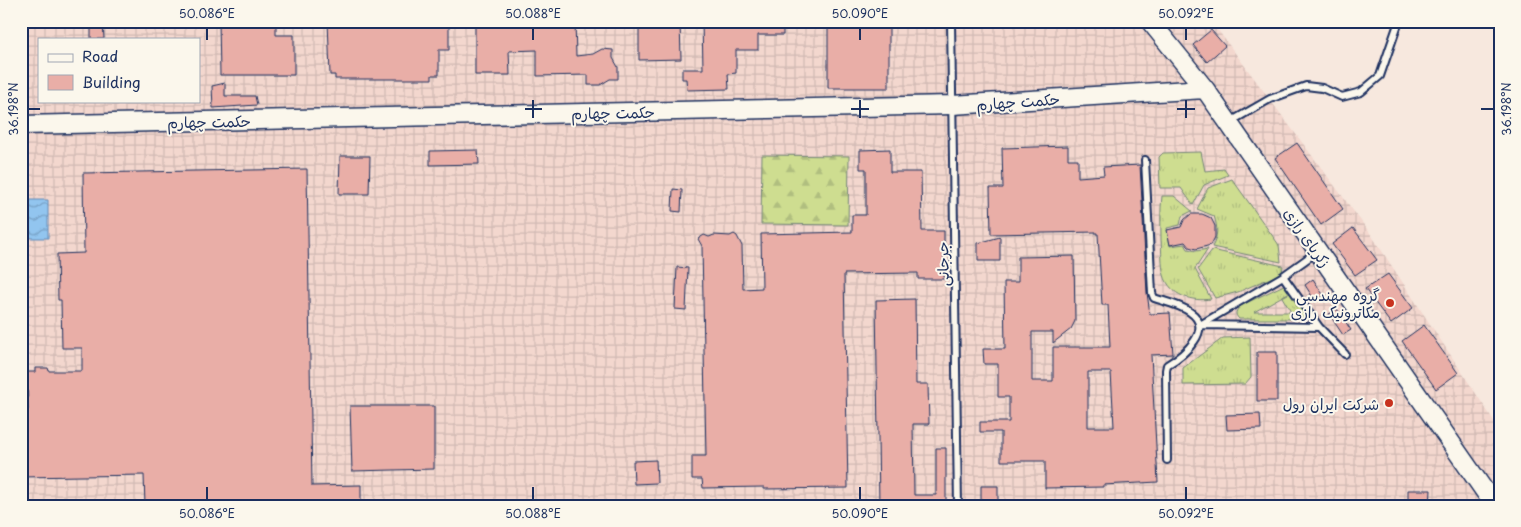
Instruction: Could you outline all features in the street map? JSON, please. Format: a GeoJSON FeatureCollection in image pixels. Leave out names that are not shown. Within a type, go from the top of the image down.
{"type":"FeatureCollection","features":[{"type":"Feature","properties":{"kind":"street","name":"زکریای رازی"},"geometry":{"type":"LineString","coordinates":[[1150,21],[1205,89],[1495,506]]}},
{"type":"Feature","properties":{"kind":"street","name":"حکمت چهارم"},"geometry":{"type":"LineString","coordinates":[[21,125],[952,105],[1205,89]]}},
{"type":"Feature","properties":{"kind":"lane","name":"جرجانی"},"geometry":{"type":"LineString","coordinates":[[951,21],[958,506]]}},
{"type":"Feature","properties":{"kind":"lane"},"geometry":{"type":"LineString","coordinates":[[1228,123],[1270,99],[1306,86],[1322,88],[1342,97],[1361,92],[1380,76],[1399,21]]}},
{"type":"Feature","properties":{"kind":"lane"},"geometry":{"type":"LineString","coordinates":[[1146,160],[1152,293],[1154,298],[1189,311],[1196,316],[1200,325],[1200,332],[1195,341],[1167,365],[1167,460]]}},
{"type":"Feature","properties":{"kind":"lane"},"geometry":{"type":"LineString","coordinates":[[1200,325],[1283,276],[1318,251]]}},
{"type":"Feature","properties":{"kind":"lane"},"geometry":{"type":"LineString","coordinates":[[1283,276],[1319,327],[1345,354]]}},
{"type":"Feature","properties":{"kind":"lane"},"geometry":{"type":"LineString","coordinates":[[1200,325],[1319,327]]}},
{"type":"Feature","properties":{"kind":"shaded area"},"geometry":{"type":"Polygon","coordinates":[[[21,21],[1211,21],[1370,233],[1500,430],[1500,506],[21,506],[21,21]]]}},
{"type":"Feature","properties":{"kind":"green space"},"geometry":{"type":"Polygon","coordinates":[[[1201,152],[1205,171],[1224,169],[1228,175],[1204,185],[1193,205],[1181,188],[1160,188],[1159,157],[1163,153],[1201,152]]]}},
{"type":"Feature","properties":{"kind":"green space"},"geometry":{"type":"Polygon","coordinates":[[[762,155],[849,156],[848,225],[761,224],[762,155]]]}},
{"type":"Feature","properties":{"kind":"green space"},"geometry":{"type":"Polygon","coordinates":[[[1232,179],[1279,245],[1281,262],[1212,247],[1217,232],[1214,216],[1197,209],[1208,188],[1232,179]]]}},
{"type":"Feature","properties":{"kind":"green space"},"geometry":{"type":"Polygon","coordinates":[[[1162,196],[1174,196],[1192,211],[1182,216],[1180,225],[1167,228],[1170,246],[1185,244],[1188,249],[1196,251],[1208,249],[1195,269],[1211,299],[1204,300],[1183,296],[1176,293],[1167,282],[1162,262],[1162,196]]]}},
{"type":"Feature","properties":{"kind":"green space"},"geometry":{"type":"Polygon","coordinates":[[[1212,250],[1283,266],[1282,273],[1238,292],[1215,298],[1198,269],[1212,250]]]}},
{"type":"Feature","properties":{"kind":"green space"},"geometry":{"type":"Polygon","coordinates":[[[1286,284],[1290,292],[1254,312],[1291,312],[1282,297],[1292,292],[1306,318],[1239,319],[1236,316],[1237,309],[1240,306],[1286,284]]]}},
{"type":"Feature","properties":{"kind":"green space"},"geometry":{"type":"Polygon","coordinates":[[[1250,337],[1251,377],[1245,384],[1183,385],[1183,368],[1223,338],[1250,337]]]}},
{"type":"Feature","properties":{"kind":"water"},"geometry":{"type":"Polygon","coordinates":[[[30,200],[48,200],[48,238],[30,238],[30,200]]]}},
{"type":"Feature","properties":{"kind":"building"},"geometry":{"type":"Polygon","coordinates":[[[91,21],[103,21],[104,38],[91,38],[91,21]]]}},
{"type":"Feature","properties":{"kind":"building"},"geometry":{"type":"Polygon","coordinates":[[[219,21],[276,21],[276,35],[294,35],[294,75],[220,75],[219,21]]]}},
{"type":"Feature","properties":{"kind":"building"},"geometry":{"type":"Polygon","coordinates":[[[328,21],[449,21],[449,50],[439,50],[439,75],[432,75],[432,79],[335,79],[335,75],[330,75],[328,21]]]}},
{"type":"Feature","properties":{"kind":"building"},"geometry":{"type":"Polygon","coordinates":[[[475,21],[575,21],[576,56],[593,54],[602,49],[613,50],[613,58],[618,67],[618,79],[610,79],[600,85],[588,85],[588,75],[537,76],[537,50],[509,51],[510,75],[475,75],[475,21]]]}},
{"type":"Feature","properties":{"kind":"building"},"geometry":{"type":"Polygon","coordinates":[[[639,21],[680,21],[681,59],[639,60],[639,21]]]}},
{"type":"Feature","properties":{"kind":"building"},"geometry":{"type":"Polygon","coordinates":[[[702,21],[783,21],[783,35],[758,35],[758,50],[736,50],[736,73],[728,74],[729,89],[687,90],[686,79],[682,79],[682,69],[703,69],[702,21]]]}},
{"type":"Feature","properties":{"kind":"building"},"geometry":{"type":"Polygon","coordinates":[[[828,21],[889,21],[889,88],[828,88],[828,21]]]}},
{"type":"Feature","properties":{"kind":"building"},"geometry":{"type":"Polygon","coordinates":[[[1211,30],[1225,46],[1207,62],[1193,45],[1211,30]]]}},
{"type":"Feature","properties":{"kind":"building"},"geometry":{"type":"Polygon","coordinates":[[[225,83],[225,96],[255,96],[257,105],[213,108],[212,86],[225,83]]]}},
{"type":"Feature","properties":{"kind":"building"},"geometry":{"type":"Polygon","coordinates":[[[1297,143],[1343,209],[1321,225],[1275,158],[1297,143]]]}},
{"type":"Feature","properties":{"kind":"building"},"geometry":{"type":"Polygon","coordinates":[[[1068,146],[1068,159],[1078,159],[1078,177],[1104,175],[1103,167],[1140,165],[1147,293],[1150,314],[1170,313],[1173,354],[1151,355],[1158,482],[1103,485],[1103,487],[1045,488],[1045,461],[1001,461],[1001,432],[980,432],[980,422],[1009,422],[1009,397],[998,397],[998,364],[984,364],[983,349],[1005,349],[1004,282],[1018,282],[1018,257],[1074,256],[1075,321],[1071,329],[1053,343],[1053,332],[1032,332],[1032,381],[1053,381],[1053,347],[1110,347],[1108,305],[1102,305],[1098,234],[1096,232],[991,234],[990,188],[1003,188],[1002,148],[1068,146]],[[1088,372],[1088,427],[1114,427],[1111,372],[1088,372]]]}},
{"type":"Feature","properties":{"kind":"building"},"geometry":{"type":"Polygon","coordinates":[[[890,149],[890,172],[921,172],[922,231],[944,231],[944,279],[918,279],[918,273],[844,274],[848,488],[703,488],[702,479],[692,479],[692,456],[706,456],[702,246],[698,239],[704,235],[709,237],[714,235],[730,236],[734,234],[737,236],[742,246],[743,289],[762,288],[761,234],[852,232],[852,215],[866,215],[866,169],[860,169],[860,150],[890,149]]]}},
{"type":"Feature","properties":{"kind":"building"},"geometry":{"type":"Polygon","coordinates":[[[478,150],[479,164],[430,165],[430,151],[478,150]]]}},
{"type":"Feature","properties":{"kind":"building"},"geometry":{"type":"Polygon","coordinates":[[[340,156],[370,156],[369,194],[339,194],[340,156]]]}},
{"type":"Feature","properties":{"kind":"building"},"geometry":{"type":"Polygon","coordinates":[[[307,169],[312,486],[361,485],[361,506],[145,506],[144,475],[21,477],[21,410],[28,410],[27,372],[35,372],[35,368],[48,368],[49,371],[82,371],[82,348],[62,348],[61,300],[58,300],[57,254],[84,253],[83,173],[307,169]]]}},
{"type":"Feature","properties":{"kind":"building"},"geometry":{"type":"Polygon","coordinates":[[[673,189],[682,190],[681,212],[672,211],[673,189]]]}},
{"type":"Feature","properties":{"kind":"building"},"geometry":{"type":"Polygon","coordinates":[[[1191,214],[1202,214],[1211,218],[1215,226],[1215,237],[1211,245],[1196,249],[1189,247],[1185,242],[1170,245],[1167,230],[1181,227],[1184,220],[1191,214]]]}},
{"type":"Feature","properties":{"kind":"building"},"geometry":{"type":"Polygon","coordinates":[[[1353,228],[1377,260],[1355,275],[1332,244],[1353,228]]]}},
{"type":"Feature","properties":{"kind":"building"},"geometry":{"type":"Polygon","coordinates":[[[1000,237],[1000,261],[978,261],[978,243],[1000,237]]]}},
{"type":"Feature","properties":{"kind":"building"},"geometry":{"type":"Polygon","coordinates":[[[677,267],[688,268],[686,310],[675,309],[677,267]]]}},
{"type":"Feature","properties":{"kind":"building"},"geometry":{"type":"Polygon","coordinates":[[[1388,274],[1413,308],[1391,324],[1365,289],[1388,274]]]}},
{"type":"Feature","properties":{"kind":"building"},"geometry":{"type":"Polygon","coordinates":[[[1313,279],[1324,296],[1315,301],[1305,285],[1313,279]]]}},
{"type":"Feature","properties":{"kind":"building"},"geometry":{"type":"Polygon","coordinates":[[[915,299],[916,384],[928,384],[929,424],[913,424],[914,495],[936,495],[936,448],[946,448],[946,506],[879,506],[876,300],[915,299]]]}},
{"type":"Feature","properties":{"kind":"building"},"geometry":{"type":"Polygon","coordinates":[[[1337,309],[1351,330],[1343,335],[1329,314],[1337,309]]]}},
{"type":"Feature","properties":{"kind":"building"},"geometry":{"type":"Polygon","coordinates":[[[1424,325],[1458,373],[1436,389],[1402,341],[1424,325]]]}},
{"type":"Feature","properties":{"kind":"building"},"geometry":{"type":"Polygon","coordinates":[[[1257,352],[1277,352],[1277,401],[1257,401],[1257,352]]]}},
{"type":"Feature","properties":{"kind":"building"},"geometry":{"type":"Polygon","coordinates":[[[350,406],[434,406],[434,469],[352,471],[350,406]]]}},
{"type":"Feature","properties":{"kind":"building"},"geometry":{"type":"Polygon","coordinates":[[[1260,414],[1261,429],[1227,430],[1226,415],[1260,414]]]}},
{"type":"Feature","properties":{"kind":"building"},"geometry":{"type":"Polygon","coordinates":[[[656,460],[657,483],[634,484],[633,461],[656,460]]]}},
{"type":"Feature","properties":{"kind":"building"},"geometry":{"type":"Polygon","coordinates":[[[981,486],[998,486],[998,504],[981,504],[981,486]]]}},
{"type":"Feature","properties":{"kind":"building"},"geometry":{"type":"Polygon","coordinates":[[[1408,490],[1431,490],[1430,506],[1408,506],[1408,490]]]}},
{"type":"Feature","properties":{"kind":"place","name":"گروه مهندسی مکاترونیک رازی"},"geometry":{"type":"Point","coordinates":[1390,303]}},
{"type":"Feature","properties":{"kind":"place","name":"شرکت ایران رول"},"geometry":{"type":"Point","coordinates":[1389,403]}}]}
